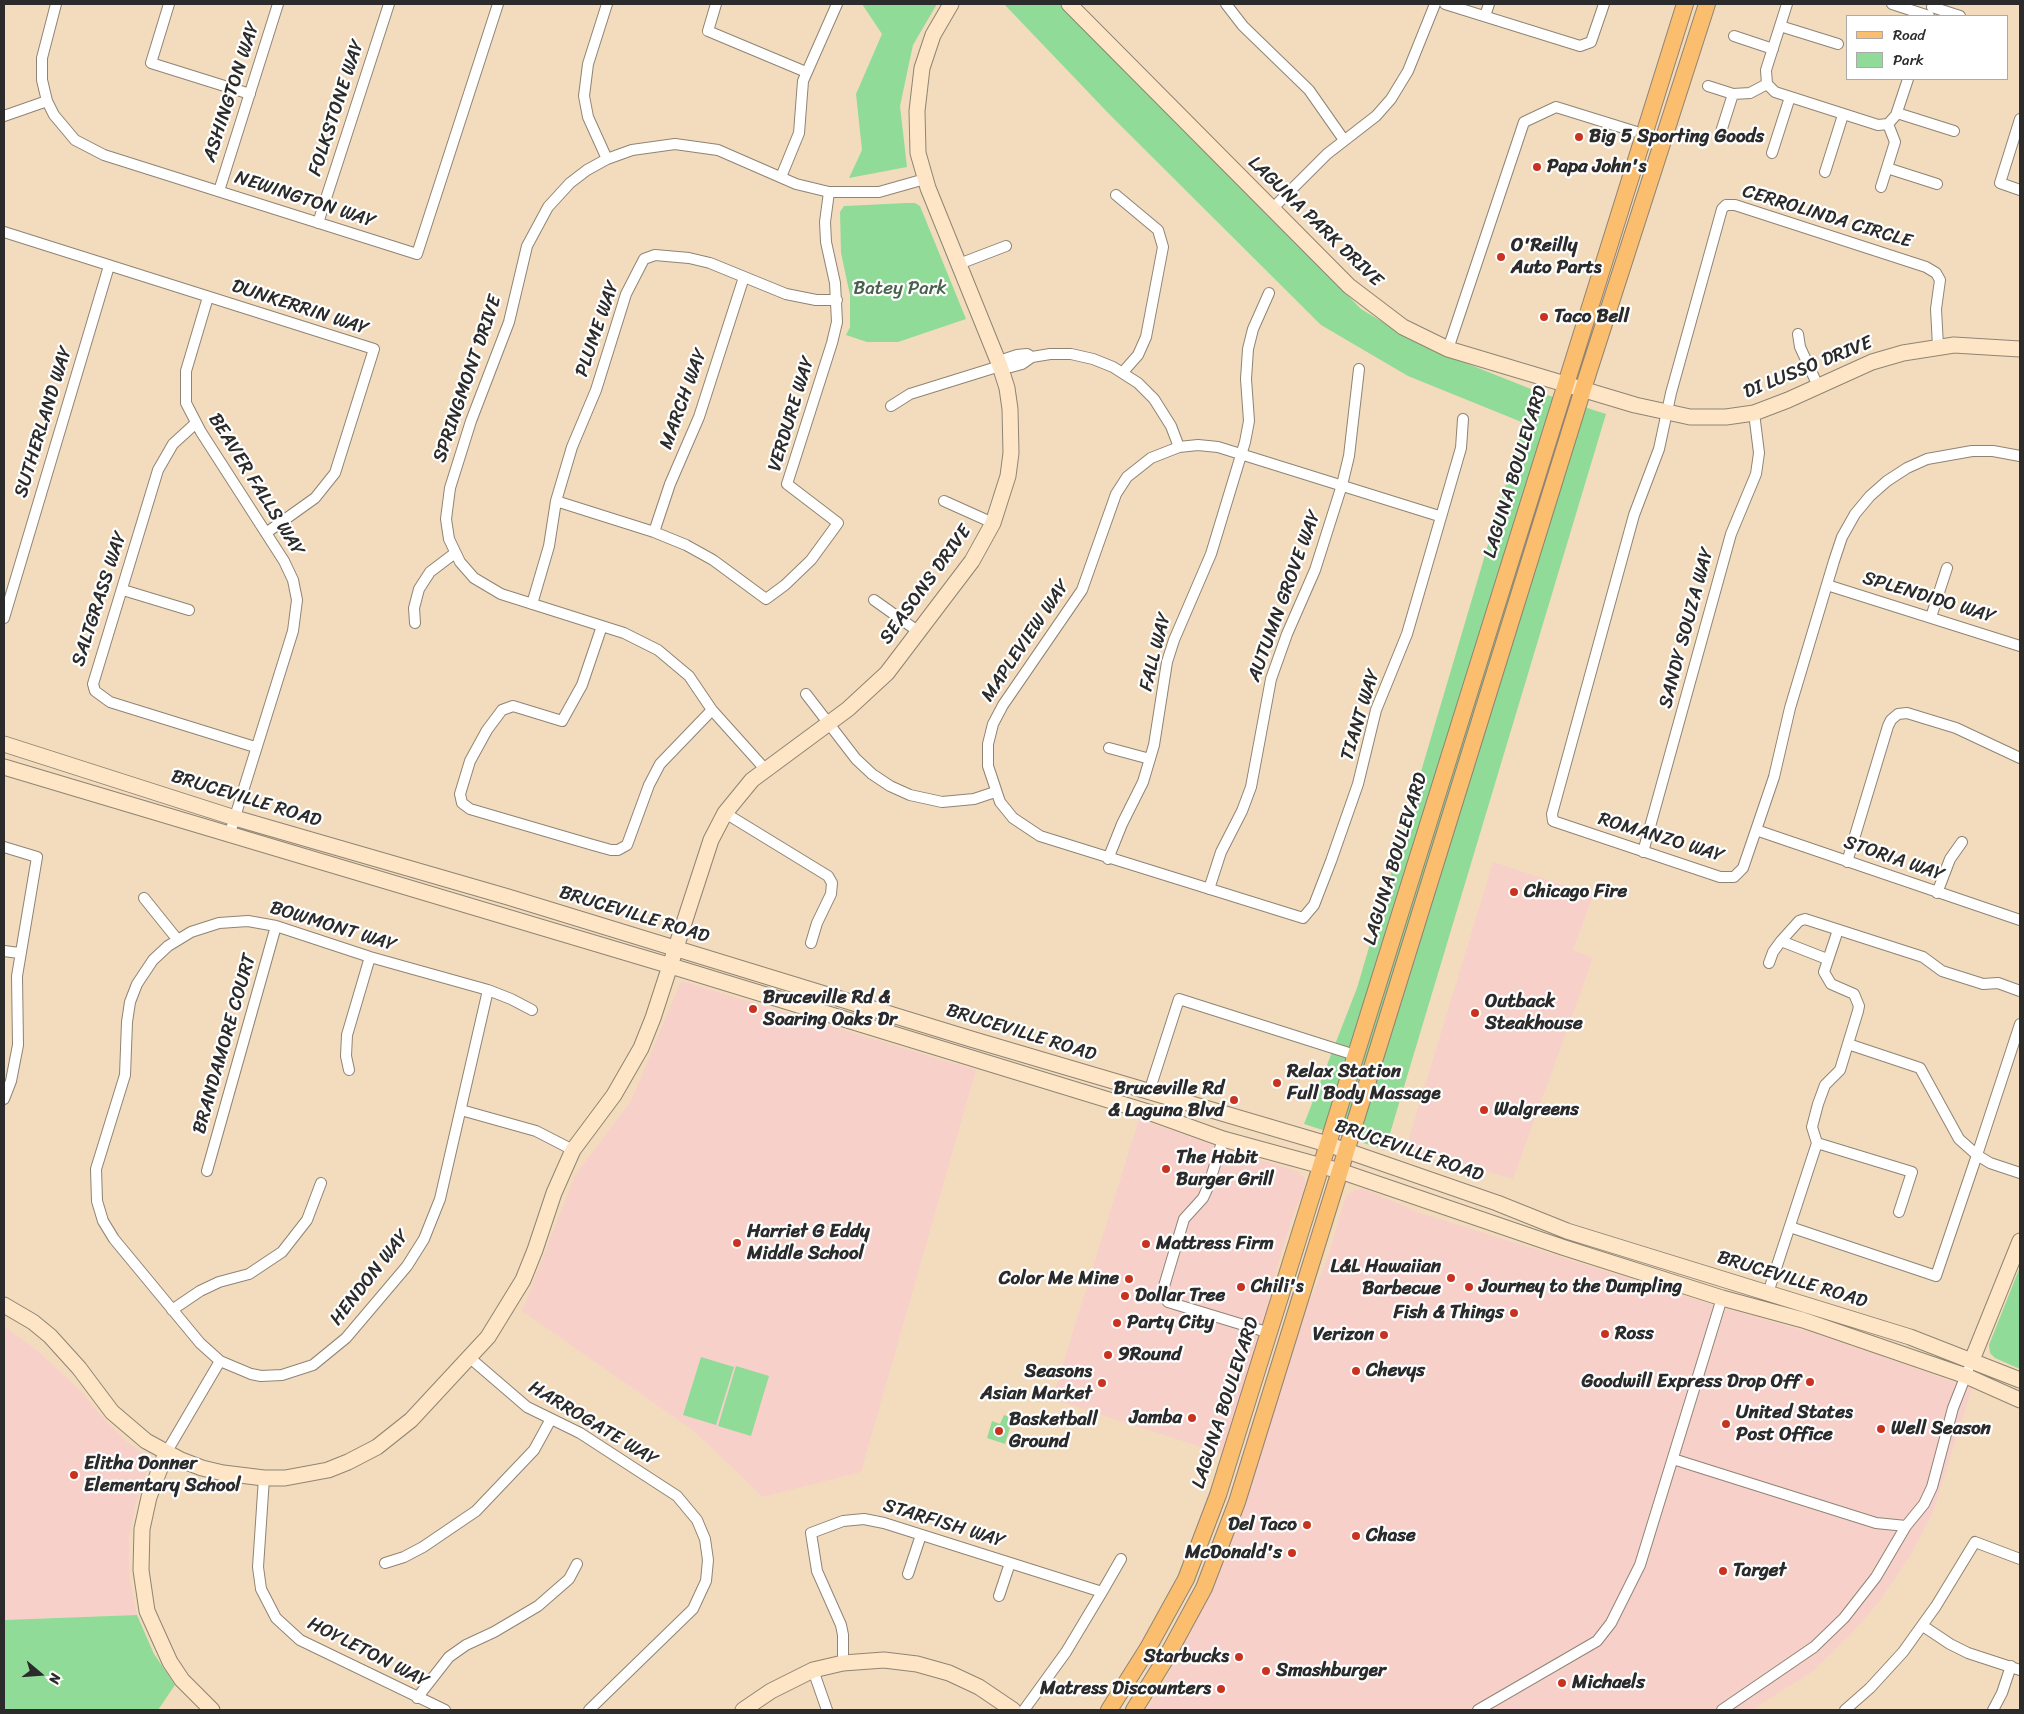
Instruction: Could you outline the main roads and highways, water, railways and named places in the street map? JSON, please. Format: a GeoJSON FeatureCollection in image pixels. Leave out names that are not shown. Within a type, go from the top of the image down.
{"type":"FeatureCollection","features":[{"type":"Feature","properties":{"kind":"main road","name":"SEASONS DRIVE"},"geometry":{"type":"LineString","coordinates":[[4,1305],[33,1322],[50,1336],[79,1368],[112,1412],[134,1432],[166,1453],[195,1465],[222,1473],[264,1478],[285,1478],[328,1470],[377,1447],[411,1420],[470,1358],[501,1319],[522,1280],[535,1250],[554,1193],[574,1150],[631,1068],[653,1018],[711,840],[725,813],[752,780],[829,724],[886,673],[972,561],[993,523],[1006,483],[1011,453],[1010,409],[1000,366],[925,179],[918,146],[919,89],[922,68],[929,46],[951,4]]}},
{"type":"Feature","properties":{"kind":"main road","name":"LAGUNA PARK DRIVE"},"geometry":{"type":"LineString","coordinates":[[1069,4],[1272,210],[1366,301],[1403,327],[1448,349],[1583,389]]}},
{"type":"Feature","properties":{"kind":"main road","name":"LAGUNA BOULEVARD"},"geometry":{"type":"LineString","coordinates":[[1109,1710],[1148,1648],[1186,1579],[1210,1518],[1270,1333],[1320,1165],[1685,4]]}},
{"type":"Feature","properties":{"kind":"main road","name":"LAGUNA BOULEVARD"},"geometry":{"type":"LineString","coordinates":[[1134,1710],[1166,1658],[1204,1588],[1238,1502],[1583,389],[1707,4]]}},
{"type":"Feature","properties":{"kind":"main road","name":"DI LUSSO DRIVE"},"geometry":{"type":"LineString","coordinates":[[1583,389],[1667,413],[1690,417],[1726,417],[1754,413],[1788,400],[1872,362],[1938,346],[1986,346],[2020,349]]}},
{"type":"Feature","properties":{"kind":"main road","name":"BRUCEVILLE ROAD"},"geometry":{"type":"LineString","coordinates":[[4,744],[235,818],[508,897],[1149,1092],[1347,1150],[1567,1230],[1910,1337],[2020,1380]]}},
{"type":"Feature","properties":{"kind":"main road","name":"BRUCEVILLE ROAD"},"geometry":{"type":"LineString","coordinates":[[4,767],[229,836],[671,966],[1005,1070],[1151,1113],[1223,1139],[1340,1171],[1540,1240],[1722,1298],[1803,1320],[1966,1376],[2020,1400]]}},
{"type":"Feature","properties":{"kind":"main road"},"geometry":{"type":"LineString","coordinates":[[1972,1360],[2020,1241]]}},
{"type":"Feature","properties":{"kind":"main road"},"geometry":{"type":"LineString","coordinates":[[1722,1298],[1731,1292],[1738,1292],[1813,1313],[1833,1313]]}},
{"type":"Feature","properties":{"kind":"main road"},"geometry":{"type":"LineString","coordinates":[[166,1453],[152,1486],[142,1529],[141,1570],[147,1611],[170,1662],[182,1680],[212,1710]]}},
{"type":"Feature","properties":{"kind":"main road"},"geometry":{"type":"LineString","coordinates":[[1204,1588],[1199,1583],[1198,1572],[1224,1508],[1234,1474],[1229,1461]]}},
{"type":"Feature","properties":{"kind":"main road"},"geometry":{"type":"LineString","coordinates":[[743,1710],[771,1691],[813,1670],[843,1663],[884,1660],[939,1669],[979,1687],[1014,1710]]}},
{"type":"Feature","properties":{"kind":"place","name":"Big 5 Sporting Goods"},"geometry":{"type":"Point","coordinates":[1579,137]}},
{"type":"Feature","properties":{"kind":"place","name":"Papa John's"},"geometry":{"type":"Point","coordinates":[1537,167]}},
{"type":"Feature","properties":{"kind":"place","name":"O'Reilly Auto Parts"},"geometry":{"type":"Point","coordinates":[1501,257]}},
{"type":"Feature","properties":{"kind":"place","name":"Taco Bell"},"geometry":{"type":"Point","coordinates":[1544,317]}},
{"type":"Feature","properties":{"kind":"place","name":"Chicago Fire"},"geometry":{"type":"Point","coordinates":[1514,892]}},
{"type":"Feature","properties":{"kind":"place","name":"Bruceville Rd & Soaring Oaks Dr"},"geometry":{"type":"Point","coordinates":[753,1009]}},
{"type":"Feature","properties":{"kind":"place","name":"Outback Steakhouse"},"geometry":{"type":"Point","coordinates":[1475,1013]}},
{"type":"Feature","properties":{"kind":"place","name":"Relax Station Full Body Massage"},"geometry":{"type":"Point","coordinates":[1277,1083]}},
{"type":"Feature","properties":{"kind":"place","name":"Bruceville Rd & Laguna Blvd"},"geometry":{"type":"Point","coordinates":[1234,1100]}},
{"type":"Feature","properties":{"kind":"place","name":"Walgreens"},"geometry":{"type":"Point","coordinates":[1484,1110]}},
{"type":"Feature","properties":{"kind":"place","name":"The Habit Burger Grill"},"geometry":{"type":"Point","coordinates":[1166,1169]}},
{"type":"Feature","properties":{"kind":"place","name":"Harriet G Eddy Middle School"},"geometry":{"type":"Point","coordinates":[737,1243]}},
{"type":"Feature","properties":{"kind":"place","name":"Mattress Firm"},"geometry":{"type":"Point","coordinates":[1146,1244]}},
{"type":"Feature","properties":{"kind":"place","name":"L&L Hawaiian Barbecue"},"geometry":{"type":"Point","coordinates":[1451,1278]}},
{"type":"Feature","properties":{"kind":"place","name":"Color Me Mine"},"geometry":{"type":"Point","coordinates":[1129,1279]}},
{"type":"Feature","properties":{"kind":"place","name":"Chili's"},"geometry":{"type":"Point","coordinates":[1241,1287]}},
{"type":"Feature","properties":{"kind":"place","name":"Journey to the Dumpling"},"geometry":{"type":"Point","coordinates":[1469,1287]}},
{"type":"Feature","properties":{"kind":"place","name":"Dollar Tree"},"geometry":{"type":"Point","coordinates":[1125,1296]}},
{"type":"Feature","properties":{"kind":"place","name":"Fish & Things"},"geometry":{"type":"Point","coordinates":[1514,1313]}},
{"type":"Feature","properties":{"kind":"place","name":"Party City"},"geometry":{"type":"Point","coordinates":[1117,1323]}},
{"type":"Feature","properties":{"kind":"place","name":"Ross"},"geometry":{"type":"Point","coordinates":[1605,1334]}},
{"type":"Feature","properties":{"kind":"place","name":"Verizon"},"geometry":{"type":"Point","coordinates":[1384,1335]}},
{"type":"Feature","properties":{"kind":"place","name":"9Round"},"geometry":{"type":"Point","coordinates":[1108,1355]}},
{"type":"Feature","properties":{"kind":"place","name":"Chevys"},"geometry":{"type":"Point","coordinates":[1356,1371]}},
{"type":"Feature","properties":{"kind":"place","name":"Goodwill Express Drop Off"},"geometry":{"type":"Point","coordinates":[1810,1382]}},
{"type":"Feature","properties":{"kind":"place","name":"Seasons Asian Market"},"geometry":{"type":"Point","coordinates":[1102,1383]}},
{"type":"Feature","properties":{"kind":"place","name":"Jamba"},"geometry":{"type":"Point","coordinates":[1192,1418]}},
{"type":"Feature","properties":{"kind":"place","name":"United States Post Office"},"geometry":{"type":"Point","coordinates":[1726,1424]}},
{"type":"Feature","properties":{"kind":"place","name":"Well Season"},"geometry":{"type":"Point","coordinates":[1881,1429]}},
{"type":"Feature","properties":{"kind":"place","name":"Basketball Ground"},"geometry":{"type":"Point","coordinates":[999,1431]}},
{"type":"Feature","properties":{"kind":"place","name":"Elitha Donner Elementary School"},"geometry":{"type":"Point","coordinates":[74,1475]}},
{"type":"Feature","properties":{"kind":"place","name":"Del Taco"},"geometry":{"type":"Point","coordinates":[1307,1525]}},
{"type":"Feature","properties":{"kind":"place","name":"Chase"},"geometry":{"type":"Point","coordinates":[1356,1536]}},
{"type":"Feature","properties":{"kind":"place","name":"McDonald's"},"geometry":{"type":"Point","coordinates":[1292,1553]}},
{"type":"Feature","properties":{"kind":"place","name":"Target"},"geometry":{"type":"Point","coordinates":[1723,1571]}},
{"type":"Feature","properties":{"kind":"place","name":"Starbucks"},"geometry":{"type":"Point","coordinates":[1239,1657]}},
{"type":"Feature","properties":{"kind":"place","name":"Smashburger"},"geometry":{"type":"Point","coordinates":[1266,1671]}},
{"type":"Feature","properties":{"kind":"place","name":"Michaels"},"geometry":{"type":"Point","coordinates":[1562,1683]}},
{"type":"Feature","properties":{"kind":"place","name":"Matress Discounters"},"geometry":{"type":"Point","coordinates":[1221,1689]}},
{"type":"Feature","properties":{"kind":"park label","name":"Batey Park"},"geometry":{"type":"Point","coordinates":[900,289]}}]}
